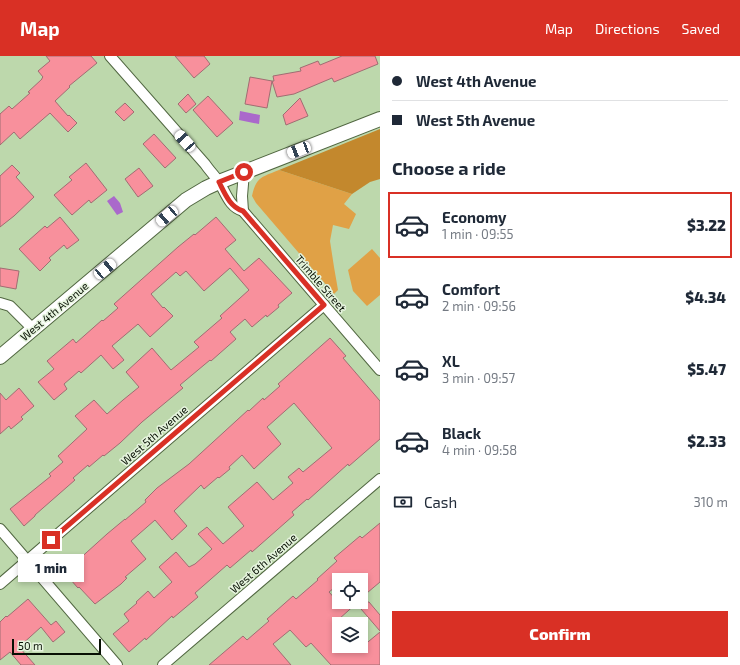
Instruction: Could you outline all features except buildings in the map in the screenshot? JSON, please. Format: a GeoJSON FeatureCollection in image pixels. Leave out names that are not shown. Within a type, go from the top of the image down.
{"type":"FeatureCollection","features":[{"type":"Feature","properties":{"kind":"main road","name":"West 4th Avenue"},"geometry":{"type":"LineString","coordinates":[[0,357],[186,200],[219,182],[380,119]]}},
{"type":"Feature","properties":{"kind":"street","name":"Trimble Street"},"geometry":{"type":"LineString","coordinates":[[110,56],[205,164],[219,182],[227,197],[236,209],[243,211],[380,370]]}},
{"type":"Feature","properties":{"kind":"street"},"geometry":{"type":"LineString","coordinates":[[243,211],[242,196],[244,172]]}},
{"type":"Feature","properties":{"kind":"street"},"geometry":{"type":"LineString","coordinates":[[0,303],[10,306],[33,329]]}},
{"type":"Feature","properties":{"kind":"street","name":"West 5th Avenue"},"geometry":{"type":"LineString","coordinates":[[0,584],[324,305]]}},
{"type":"Feature","properties":{"kind":"street","name":"West 6th Avenue"},"geometry":{"type":"LineString","coordinates":[[163,665],[380,479]]}},
{"type":"Feature","properties":{"kind":"street"},"geometry":{"type":"LineString","coordinates":[[0,529],[117,665]]}},
{"type":"Feature","properties":{"kind":"shaded area"},"geometry":{"type":"Polygon","coordinates":[[[240,111],[260,115],[259,124],[239,120],[240,111]]]}},
{"type":"Feature","properties":{"kind":"shaded area"},"geometry":{"type":"Polygon","coordinates":[[[380,129],[380,179],[370,182],[352,194],[279,170],[380,129]]]}},
{"type":"Feature","properties":{"kind":"shaded area"},"geometry":{"type":"Polygon","coordinates":[[[279,170],[352,194],[344,204],[356,214],[349,229],[333,225],[330,241],[338,290],[334,294],[256,203],[252,196],[258,181],[261,178],[279,170]]]}},
{"type":"Feature","properties":{"kind":"shaded area"},"geometry":{"type":"Polygon","coordinates":[[[114,196],[120,203],[123,212],[117,215],[107,201],[114,196]]]}},
{"type":"Feature","properties":{"kind":"shaded area"},"geometry":{"type":"Polygon","coordinates":[[[372,249],[380,258],[380,295],[367,306],[353,291],[348,270],[372,249]]]}},
{"type":"Feature","properties":{"kind":"route"},"geometry":{"type":"LineString","coordinates":[[51,540],[324,305],[243,211],[236,209],[227,197],[219,182],[244,172]]}}]}
